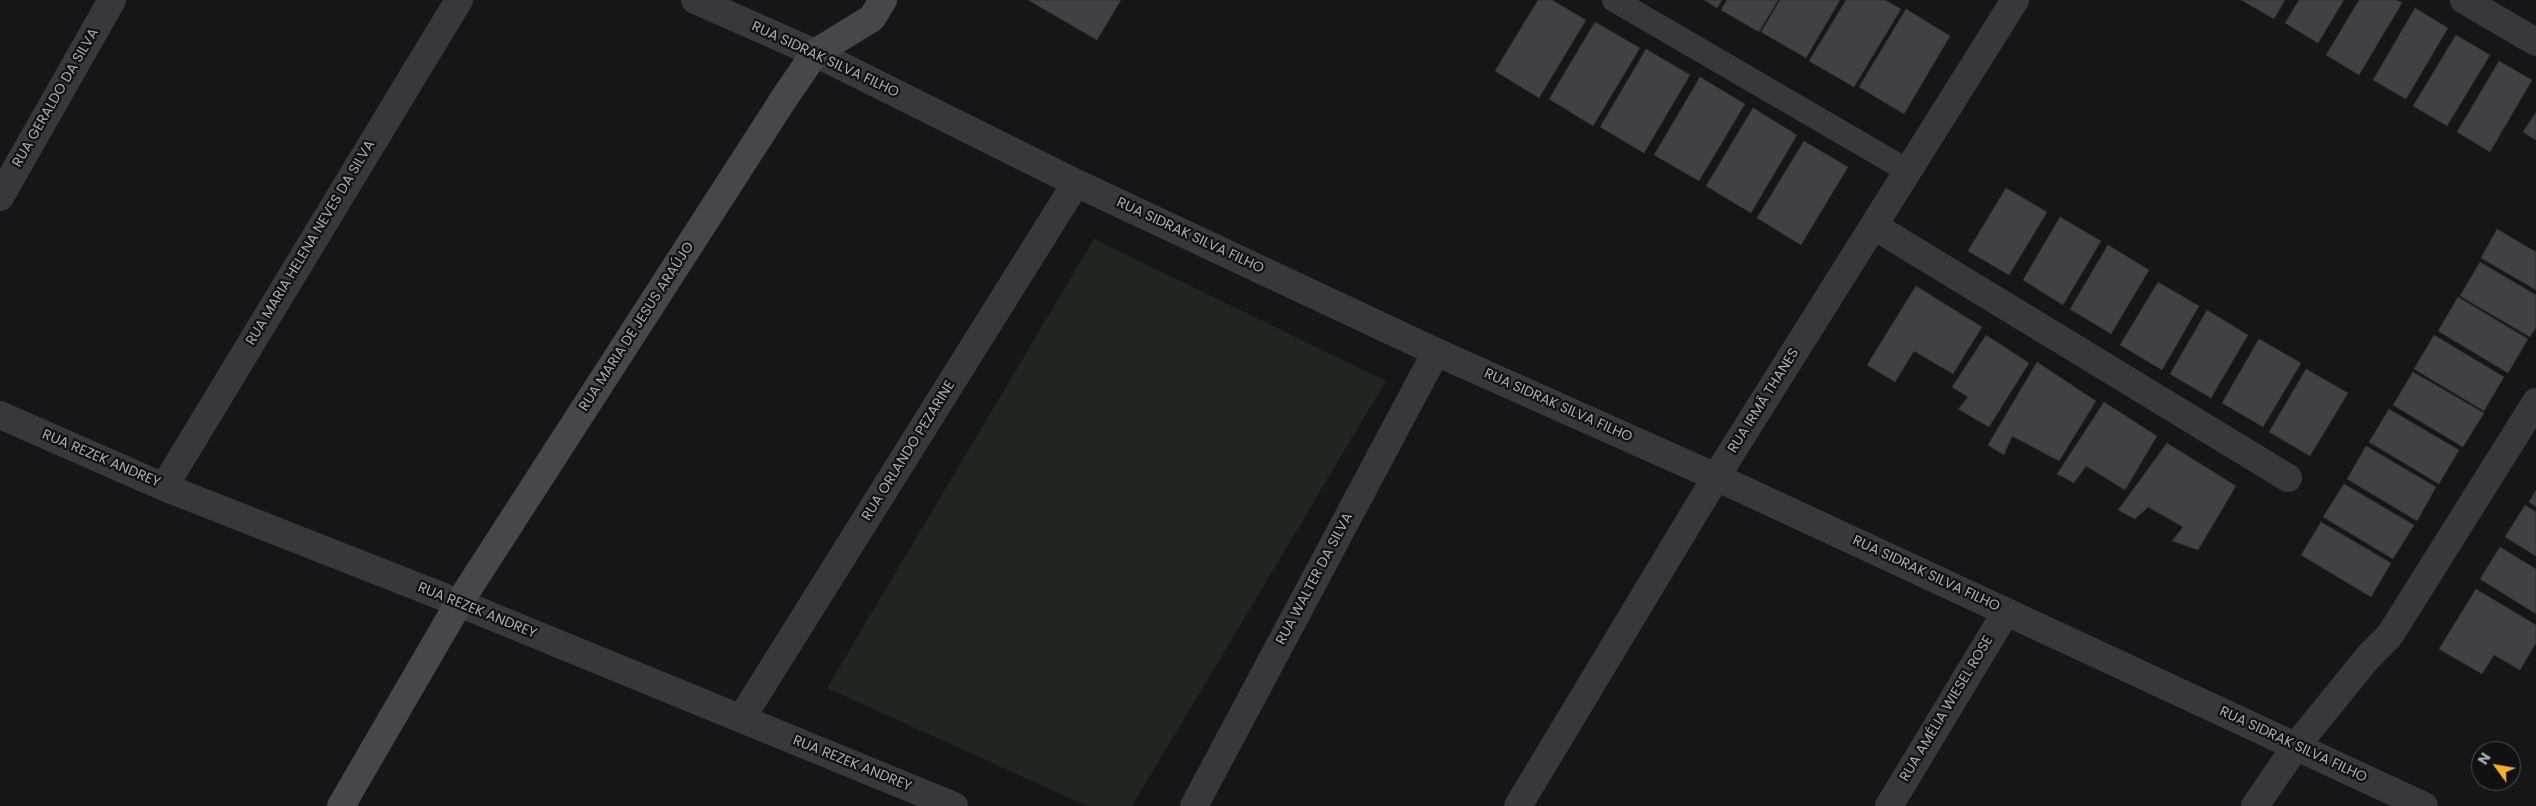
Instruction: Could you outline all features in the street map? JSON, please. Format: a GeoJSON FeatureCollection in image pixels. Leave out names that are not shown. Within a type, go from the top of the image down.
{"type":"FeatureCollection","features":[{"type":"Feature","properties":{"kind":"street","name":"RUA GERALDO DA SILVA"},"geometry":{"type":"LineString","coordinates":[[0,197],[112,0]]}},
{"type":"Feature","properties":{"kind":"street","name":"RUA MARIA HELENA NEVES DA SILVA"},"geometry":{"type":"LineString","coordinates":[[164,486],[459,0]]}},
{"type":"Feature","properties":{"kind":"street","name":"RUA SIDRAK SILVA FILHO"},"geometry":{"type":"LineString","coordinates":[[695,0],[815,53],[1076,183],[1436,352],[1716,477],[2424,806]]}},
{"type":"Feature","properties":{"kind":"street"},"geometry":{"type":"LineString","coordinates":[[815,53],[872,18],[883,0]]}},
{"type":"Feature","properties":{"kind":"street","name":"RUA IRMÃ THANES"},"geometry":{"type":"LineString","coordinates":[[1518,806],[1716,477],[2015,0]]}},
{"type":"Feature","properties":{"kind":"street"},"geometry":{"type":"LineString","coordinates":[[2464,0],[2536,42]]}},
{"type":"Feature","properties":{"kind":"street","name":"RUA MARIA DE JESUS ARAÚJO"},"geometry":{"type":"LineString","coordinates":[[341,806],[459,603],[815,53]]}},
{"type":"Feature","properties":{"kind":"street","name":"RUA ORLANDO PEZARINE"},"geometry":{"type":"LineString","coordinates":[[741,719],[1076,183]]}},
{"type":"Feature","properties":{"kind":"street"},"geometry":{"type":"LineString","coordinates":[[1874,226],[2288,478]]}},
{"type":"Feature","properties":{"kind":"street","name":"RUA WALTER DA SILVA"},"geometry":{"type":"LineString","coordinates":[[1194,806],[1436,352]]}},
{"type":"Feature","properties":{"kind":"street"},"geometry":{"type":"LineString","coordinates":[[2255,806],[2296,746],[2369,656],[2390,635],[2536,402]]}},
{"type":"Feature","properties":{"kind":"street","name":"RUA REZEK ANDREY"},"geometry":{"type":"LineString","coordinates":[[0,415],[164,486],[459,603],[954,806]]}},
{"type":"Feature","properties":{"kind":"street","name":"RUA AMÉLIA WIESEL ROSE"},"geometry":{"type":"LineString","coordinates":[[1889,806],[2006,612]]}},
{"type":"Feature","properties":{"kind":"lane"},"geometry":{"type":"LineString","coordinates":[[1614,0],[1908,171]]}},
{"type":"Feature","properties":{"kind":"shaded area"},"geometry":{"type":"Polygon","coordinates":[[[1094,239],[1386,381],[1132,806],[1087,806],[827,688],[1094,239]]]}},
{"type":"Feature","properties":{"kind":"building"},"geometry":{"type":"Polygon","coordinates":[[[1028,0],[1121,0],[1097,40],[1028,0]]]}},
{"type":"Feature","properties":{"kind":"building"},"geometry":{"type":"Polygon","coordinates":[[[1538,0],[1552,0],[1586,20],[1539,98],[1495,71],[1538,0]]]}},
{"type":"Feature","properties":{"kind":"building"},"geometry":{"type":"Polygon","coordinates":[[[1704,0],[1722,0],[1717,8],[1704,0]]]}},
{"type":"Feature","properties":{"kind":"building"},"geometry":{"type":"Polygon","coordinates":[[[1727,0],[1778,0],[1759,32],[1721,10],[1727,0]]]}},
{"type":"Feature","properties":{"kind":"building"},"geometry":{"type":"Polygon","coordinates":[[[1780,0],[1840,0],[1806,58],[1761,32],[1780,0]]]}},
{"type":"Feature","properties":{"kind":"building"},"geometry":{"type":"Polygon","coordinates":[[[1846,0],[1885,0],[1901,9],[1854,87],[1809,61],[1846,0]]]}},
{"type":"Feature","properties":{"kind":"building"},"geometry":{"type":"Polygon","coordinates":[[[2241,0],[2285,0],[2274,19],[2241,0]]]}},
{"type":"Feature","properties":{"kind":"building"},"geometry":{"type":"Polygon","coordinates":[[[2299,0],[2344,0],[2318,43],[2285,23],[2299,0]]]}},
{"type":"Feature","properties":{"kind":"building"},"geometry":{"type":"Polygon","coordinates":[[[2359,0],[2397,0],[2402,3],[2359,75],[2326,55],[2359,0]]]}},
{"type":"Feature","properties":{"kind":"building"},"geometry":{"type":"Polygon","coordinates":[[[2415,8],[2448,28],[2406,99],[2373,80],[2415,8]]]}},
{"type":"Feature","properties":{"kind":"building"},"geometry":{"type":"Polygon","coordinates":[[[1906,9],[1950,36],[1904,114],[1859,87],[1906,9]]]}},
{"type":"Feature","properties":{"kind":"building"},"geometry":{"type":"Polygon","coordinates":[[[1595,22],[1640,48],[1593,126],[1549,99],[1595,22]]]}},
{"type":"Feature","properties":{"kind":"building"},"geometry":{"type":"Polygon","coordinates":[[[2456,35],[2490,55],[2447,126],[2413,106],[2456,35]]]}},
{"type":"Feature","properties":{"kind":"building"},"geometry":{"type":"Polygon","coordinates":[[[1646,49],[1690,75],[1644,153],[1600,127],[1646,49]]]}},
{"type":"Feature","properties":{"kind":"building"},"geometry":{"type":"Polygon","coordinates":[[[2499,61],[2532,80],[2490,152],[2457,132],[2499,61]]]}},
{"type":"Feature","properties":{"kind":"building"},"geometry":{"type":"Polygon","coordinates":[[[1700,77],[1745,104],[1699,181],[1654,155],[1700,77]]]}},
{"type":"Feature","properties":{"kind":"building"},"geometry":{"type":"Polygon","coordinates":[[[1753,108],[1797,135],[1751,213],[1706,186],[1753,108]]]}},
{"type":"Feature","properties":{"kind":"building"},"geometry":{"type":"Polygon","coordinates":[[[2536,112],[2536,140],[2523,132],[2536,112]]]}},
{"type":"Feature","properties":{"kind":"building"},"geometry":{"type":"Polygon","coordinates":[[[1804,141],[1848,167],[1801,245],[1757,218],[1804,141]]]}},
{"type":"Feature","properties":{"kind":"building"},"geometry":{"type":"Polygon","coordinates":[[[2006,188],[2047,212],[2009,275],[1968,251],[2006,188]]]}},
{"type":"Feature","properties":{"kind":"building"},"geometry":{"type":"Polygon","coordinates":[[[2060,217],[2101,241],[2063,305],[2023,280],[2060,217]]]}},
{"type":"Feature","properties":{"kind":"building"},"geometry":{"type":"Polygon","coordinates":[[[2497,229],[2536,252],[2536,290],[2481,258],[2497,229]]]}},
{"type":"Feature","properties":{"kind":"building"},"geometry":{"type":"Polygon","coordinates":[[[2108,245],[2149,270],[2111,334],[2070,309],[2108,245]]]}},
{"type":"Feature","properties":{"kind":"building"},"geometry":{"type":"Polygon","coordinates":[[[2480,262],[2536,295],[2536,327],[2530,337],[2460,296],[2480,262]]]}},
{"type":"Feature","properties":{"kind":"building"},"geometry":{"type":"Polygon","coordinates":[[[2158,282],[2199,306],[2162,370],[2120,345],[2158,282]]]}},
{"type":"Feature","properties":{"kind":"building"},"geometry":{"type":"Polygon","coordinates":[[[1916,286],[1982,327],[1953,374],[1914,351],[1895,382],[1867,365],[1916,286]]]}},
{"type":"Feature","properties":{"kind":"building"},"geometry":{"type":"Polygon","coordinates":[[[2458,297],[2528,339],[2508,373],[2438,331],[2458,297]]]}},
{"type":"Feature","properties":{"kind":"building"},"geometry":{"type":"Polygon","coordinates":[[[2207,310],[2248,335],[2211,398],[2170,374],[2207,310]]]}},
{"type":"Feature","properties":{"kind":"building"},"geometry":{"type":"Polygon","coordinates":[[[1986,335],[2029,363],[1989,427],[1958,409],[1968,397],[1952,387],[1986,335]]]}},
{"type":"Feature","properties":{"kind":"building"},"geometry":{"type":"Polygon","coordinates":[[[2434,335],[2504,377],[2484,411],[2414,369],[2434,335]]]}},
{"type":"Feature","properties":{"kind":"building"},"geometry":{"type":"Polygon","coordinates":[[[2259,339],[2301,363],[2263,427],[2222,403],[2259,339]]]}},
{"type":"Feature","properties":{"kind":"building"},"geometry":{"type":"Polygon","coordinates":[[[2037,362],[2096,401],[2059,461],[2012,436],[2004,455],[1988,445],[2037,362]]]}},
{"type":"Feature","properties":{"kind":"building"},"geometry":{"type":"Polygon","coordinates":[[[2306,369],[2348,393],[2310,456],[2269,432],[2306,369]]]}},
{"type":"Feature","properties":{"kind":"building"},"geometry":{"type":"Polygon","coordinates":[[[2413,372],[2484,413],[2463,447],[2393,405],[2413,372]]]}},
{"type":"Feature","properties":{"kind":"building"},"geometry":{"type":"Polygon","coordinates":[[[2104,402],[2157,436],[2125,490],[2086,466],[2074,483],[2057,474],[2104,402]]]}},
{"type":"Feature","properties":{"kind":"building"},"geometry":{"type":"Polygon","coordinates":[[[2389,409],[2459,450],[2439,484],[2369,442],[2389,409]]]}},
{"type":"Feature","properties":{"kind":"building"},"geometry":{"type":"Polygon","coordinates":[[[2167,443],[2236,486],[2198,550],[2172,541],[2183,527],[2148,507],[2135,519],[2118,510],[2167,443]]]}},
{"type":"Feature","properties":{"kind":"building"},"geometry":{"type":"Polygon","coordinates":[[[2366,446],[2436,487],[2417,521],[2347,479],[2366,446]]]}},
{"type":"Feature","properties":{"kind":"building"},"geometry":{"type":"Polygon","coordinates":[[[2344,484],[2414,525],[2393,559],[2323,517],[2344,484]]]}},
{"type":"Feature","properties":{"kind":"building"},"geometry":{"type":"Polygon","coordinates":[[[2536,490],[2536,507],[2529,502],[2536,490]]]}},
{"type":"Feature","properties":{"kind":"building"},"geometry":{"type":"Polygon","coordinates":[[[2525,505],[2536,512],[2536,556],[2505,537],[2525,505]]]}},
{"type":"Feature","properties":{"kind":"building"},"geometry":{"type":"Polygon","coordinates":[[[2321,522],[2391,563],[2371,597],[2301,555],[2321,522]]]}},
{"type":"Feature","properties":{"kind":"building"},"geometry":{"type":"Polygon","coordinates":[[[2500,547],[2536,569],[2536,614],[2480,579],[2500,547]]]}},
{"type":"Feature","properties":{"kind":"building"},"geometry":{"type":"Polygon","coordinates":[[[2476,589],[2536,625],[2536,643],[2520,670],[2494,655],[2482,674],[2439,649],[2476,589]]]}}]}
